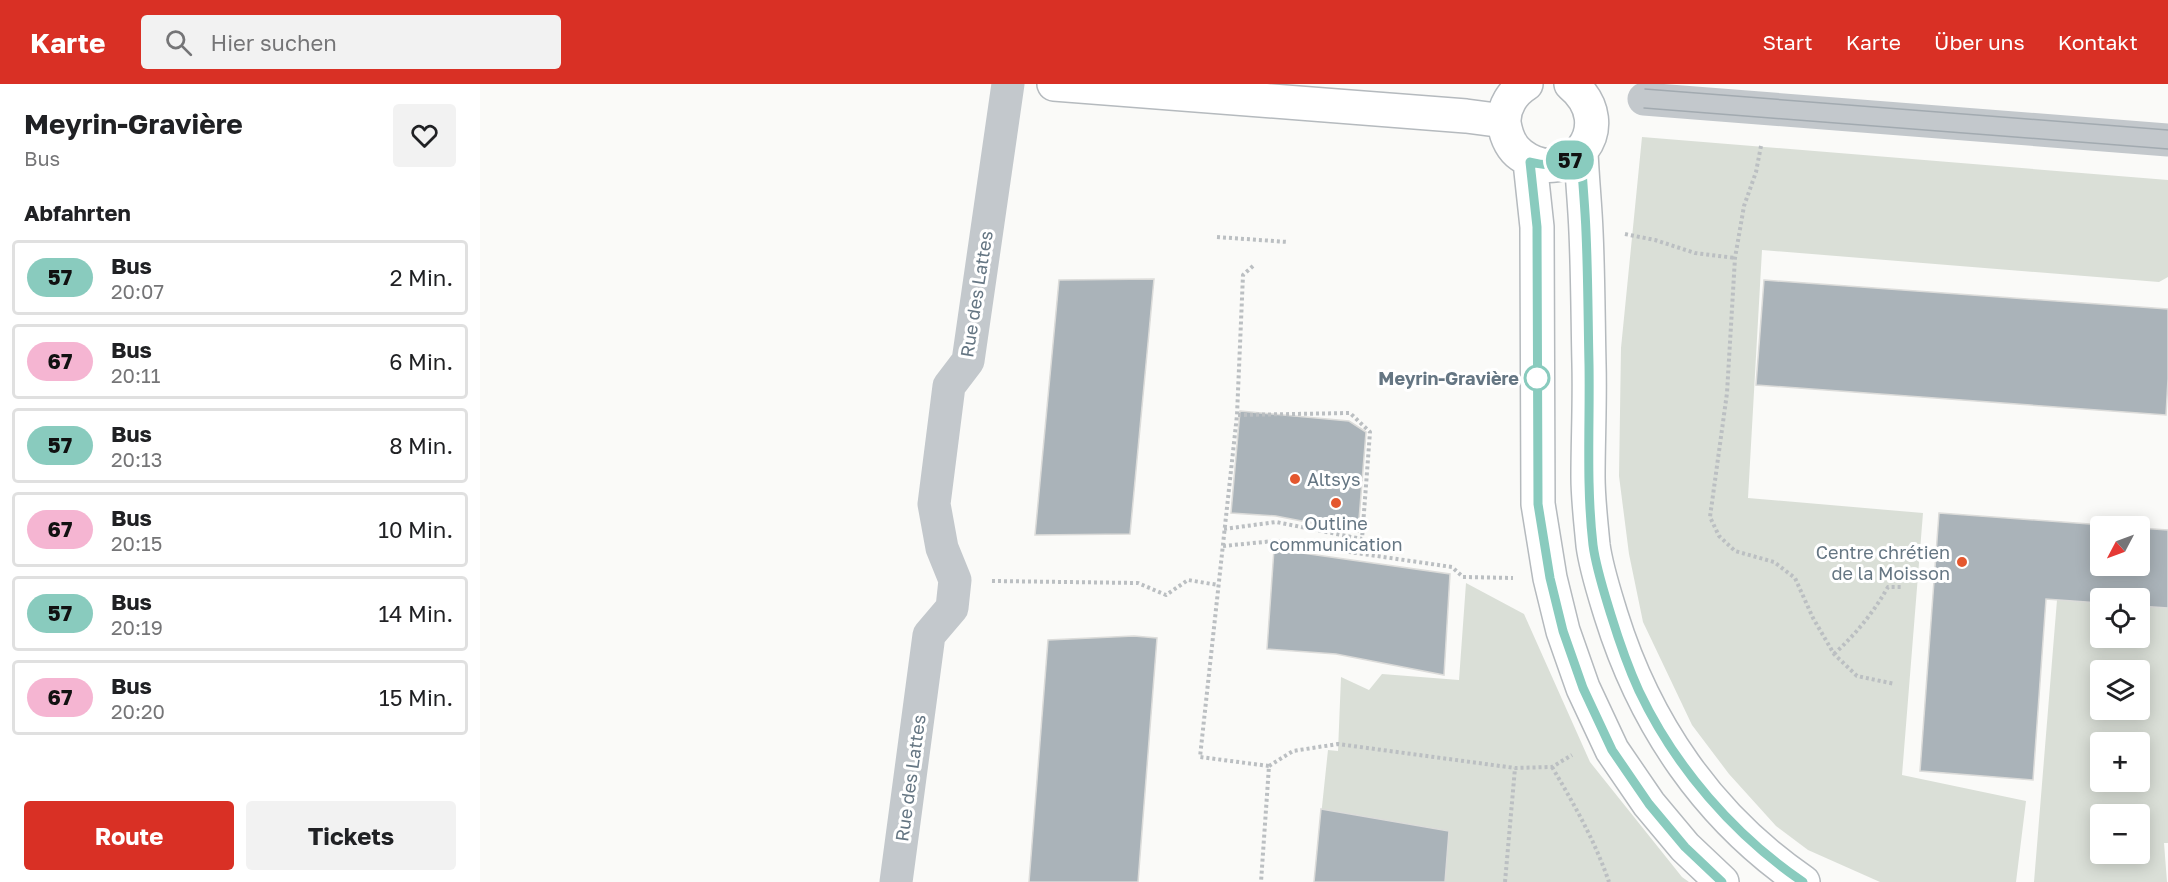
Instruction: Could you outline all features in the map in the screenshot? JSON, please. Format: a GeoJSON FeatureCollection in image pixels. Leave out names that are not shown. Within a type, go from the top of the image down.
{"type":"FeatureCollection","features":[{"type":"Feature","properties":{"kind":"main road"},"geometry":{"type":"LineString","coordinates":[[1054,84],[1466,116],[1504,121]]}},
{"type":"Feature","properties":{"kind":"main road"},"geometry":{"type":"LineString","coordinates":[[1524,84],[1507,106],[1504,121],[1507,137],[1516,152],[1530,162],[1546,166],[1561,164],[1573,158],[1581,151],[1590,136],[1592,123],[1585,90]]}},
{"type":"Feature","properties":{"kind":"main road"},"geometry":{"type":"LineString","coordinates":[[1581,151],[1586,231],[1589,369],[1588,479],[1594,548],[1604,590],[1639,692],[1667,742],[1696,783],[1736,827],[1785,870],[1803,882]]}},
{"type":"Feature","properties":{"kind":"main road"},"geometry":{"type":"LineString","coordinates":[[1530,162],[1537,227],[1538,504],[1550,578],[1563,631],[1583,688],[1612,750],[1649,804],[1685,847],[1722,882]]}},
{"type":"Feature","properties":{"kind":"street","name":"Rue des Lattes"},"geometry":{"type":"LineString","coordinates":[[896,882],[929,635],[952,608],[955,580],[942,548],[934,504],[949,386],[968,362],[1008,84]]}},
{"type":"Feature","properties":{"kind":"street"},"geometry":{"type":"LineString","coordinates":[[1644,99],[2168,140]]}},
{"type":"Feature","properties":{"kind":"path"},"geometry":{"type":"LineString","coordinates":[[1763,137],[1756,172],[1744,206],[1735,258],[1727,393],[1710,517],[1719,536],[1735,551],[1774,562],[1795,578],[1813,618],[1834,654],[1857,676],[1895,684]]}},
{"type":"Feature","properties":{"kind":"path"},"geometry":{"type":"LineString","coordinates":[[1625,234],[1655,240],[1695,253],[1735,258]]}},
{"type":"Feature","properties":{"kind":"path"},"geometry":{"type":"LineString","coordinates":[[1217,237],[1288,242]]}},
{"type":"Feature","properties":{"kind":"path"},"geometry":{"type":"LineString","coordinates":[[1253,266],[1243,275],[1237,415],[1200,757],[1269,766],[1293,751],[1338,744],[1515,768],[1552,767],[1568,759],[1574,752]]}},
{"type":"Feature","properties":{"kind":"path"},"geometry":{"type":"LineString","coordinates":[[1224,528],[1276,522],[1362,539],[1370,432],[1366,427],[1350,413],[1237,415]]}},
{"type":"Feature","properties":{"kind":"path"},"geometry":{"type":"LineString","coordinates":[[1223,546],[1274,541],[1452,567],[1463,577],[1515,579]]}},
{"type":"Feature","properties":{"kind":"path"},"geometry":{"type":"LineString","coordinates":[[983,581],[1138,583],[1166,595],[1188,580],[1218,585]]}},
{"type":"Feature","properties":{"kind":"path"},"geometry":{"type":"LineString","coordinates":[[1834,654],[1866,621],[1888,587],[1903,587]]}},
{"type":"Feature","properties":{"kind":"path"},"geometry":{"type":"LineString","coordinates":[[1261,882],[1269,766]]}},
{"type":"Feature","properties":{"kind":"path"},"geometry":{"type":"LineString","coordinates":[[1552,767],[1573,801],[1599,854],[1609,882]]}},
{"type":"Feature","properties":{"kind":"path"},"geometry":{"type":"LineString","coordinates":[[1505,882],[1515,768]]}},
{"type":"Feature","properties":{"kind":"shaded area"},"geometry":{"type":"Polygon","coordinates":[[[1642,137],[2168,180],[2168,277],[2159,282],[1762,250],[1748,498],[1923,513],[1902,775],[2026,801],[2016,882],[1880,882],[1808,850],[1776,826],[1729,774],[1692,725],[1643,622],[1629,554],[1619,476],[1621,348],[1642,137]]]}},
{"type":"Feature","properties":{"kind":"shaded area"},"geometry":{"type":"Polygon","coordinates":[[[1466,583],[1524,614],[1590,762],[1682,877],[1689,882],[1314,882],[1328,750],[1338,751],[1341,677],[1369,690],[1382,674],[1459,680],[1466,583]]]}},
{"type":"Feature","properties":{"kind":"shaded area"},"geometry":{"type":"Polygon","coordinates":[[[2057,600],[2090,602],[2090,648],[2150,648],[2150,607],[2168,608],[2168,843],[2164,843],[2167,882],[2034,882],[2057,600]]]}},
{"type":"Feature","properties":{"kind":"building"},"geometry":{"type":"Polygon","coordinates":[[[1154,279],[1130,534],[1035,535],[1059,280],[1154,279]]]}},
{"type":"Feature","properties":{"kind":"building"},"geometry":{"type":"Polygon","coordinates":[[[1764,280],[2168,309],[2166,415],[1756,385],[1764,280]]]}},
{"type":"Feature","properties":{"kind":"building"},"geometry":{"type":"Polygon","coordinates":[[[1240,411],[1349,421],[1366,432],[1358,532],[1276,516],[1231,513],[1240,411]]]}},
{"type":"Feature","properties":{"kind":"building"},"geometry":{"type":"Polygon","coordinates":[[[1939,513],[2090,524],[2090,576],[2150,576],[2150,529],[2168,530],[2168,608],[2150,607],[2150,588],[2090,588],[2090,602],[2046,599],[2033,780],[1920,771],[1939,513]]]}},
{"type":"Feature","properties":{"kind":"building"},"geometry":{"type":"Polygon","coordinates":[[[1274,549],[1450,574],[1444,675],[1336,654],[1267,649],[1274,549]]]}},
{"type":"Feature","properties":{"kind":"building"},"geometry":{"type":"Polygon","coordinates":[[[1134,636],[1157,638],[1138,882],[1029,882],[1048,640],[1134,636]]]}},
{"type":"Feature","properties":{"kind":"building"},"geometry":{"type":"Polygon","coordinates":[[[1321,809],[1449,831],[1445,882],[1314,882],[1321,809]]]}},
{"type":"Feature","properties":{"kind":"tram line"},"geometry":{"type":"LineString","coordinates":[[1645,89],[2168,130]]}},
{"type":"Feature","properties":{"kind":"tram line"},"geometry":{"type":"LineString","coordinates":[[1644,108],[2168,149]]}},
{"type":"Feature","properties":{"kind":"bus line","name":"57"},"geometry":{"type":"LineString","coordinates":[[1722,882],[1685,847],[1649,804],[1612,750],[1583,688],[1563,631],[1550,578],[1538,504],[1537,227],[1530,162],[1546,166],[1561,164],[1581,151],[1586,231],[1588,479],[1594,548],[1620,642],[1639,692],[1667,742],[1696,783],[1736,827],[1785,870],[1803,882]]}},
{"type":"Feature","properties":{"kind":"place","name":"Meyrin-Gravière"},"geometry":{"type":"Point","coordinates":[1537,378]}},
{"type":"Feature","properties":{"kind":"place","name":"Altsys"},"geometry":{"type":"Point","coordinates":[1295,479]}},
{"type":"Feature","properties":{"kind":"place","name":"Outline communication"},"geometry":{"type":"Point","coordinates":[1336,503]}},
{"type":"Feature","properties":{"kind":"place","name":"Centre chrétien de la Moisson"},"geometry":{"type":"Point","coordinates":[1962,562]}}]}
